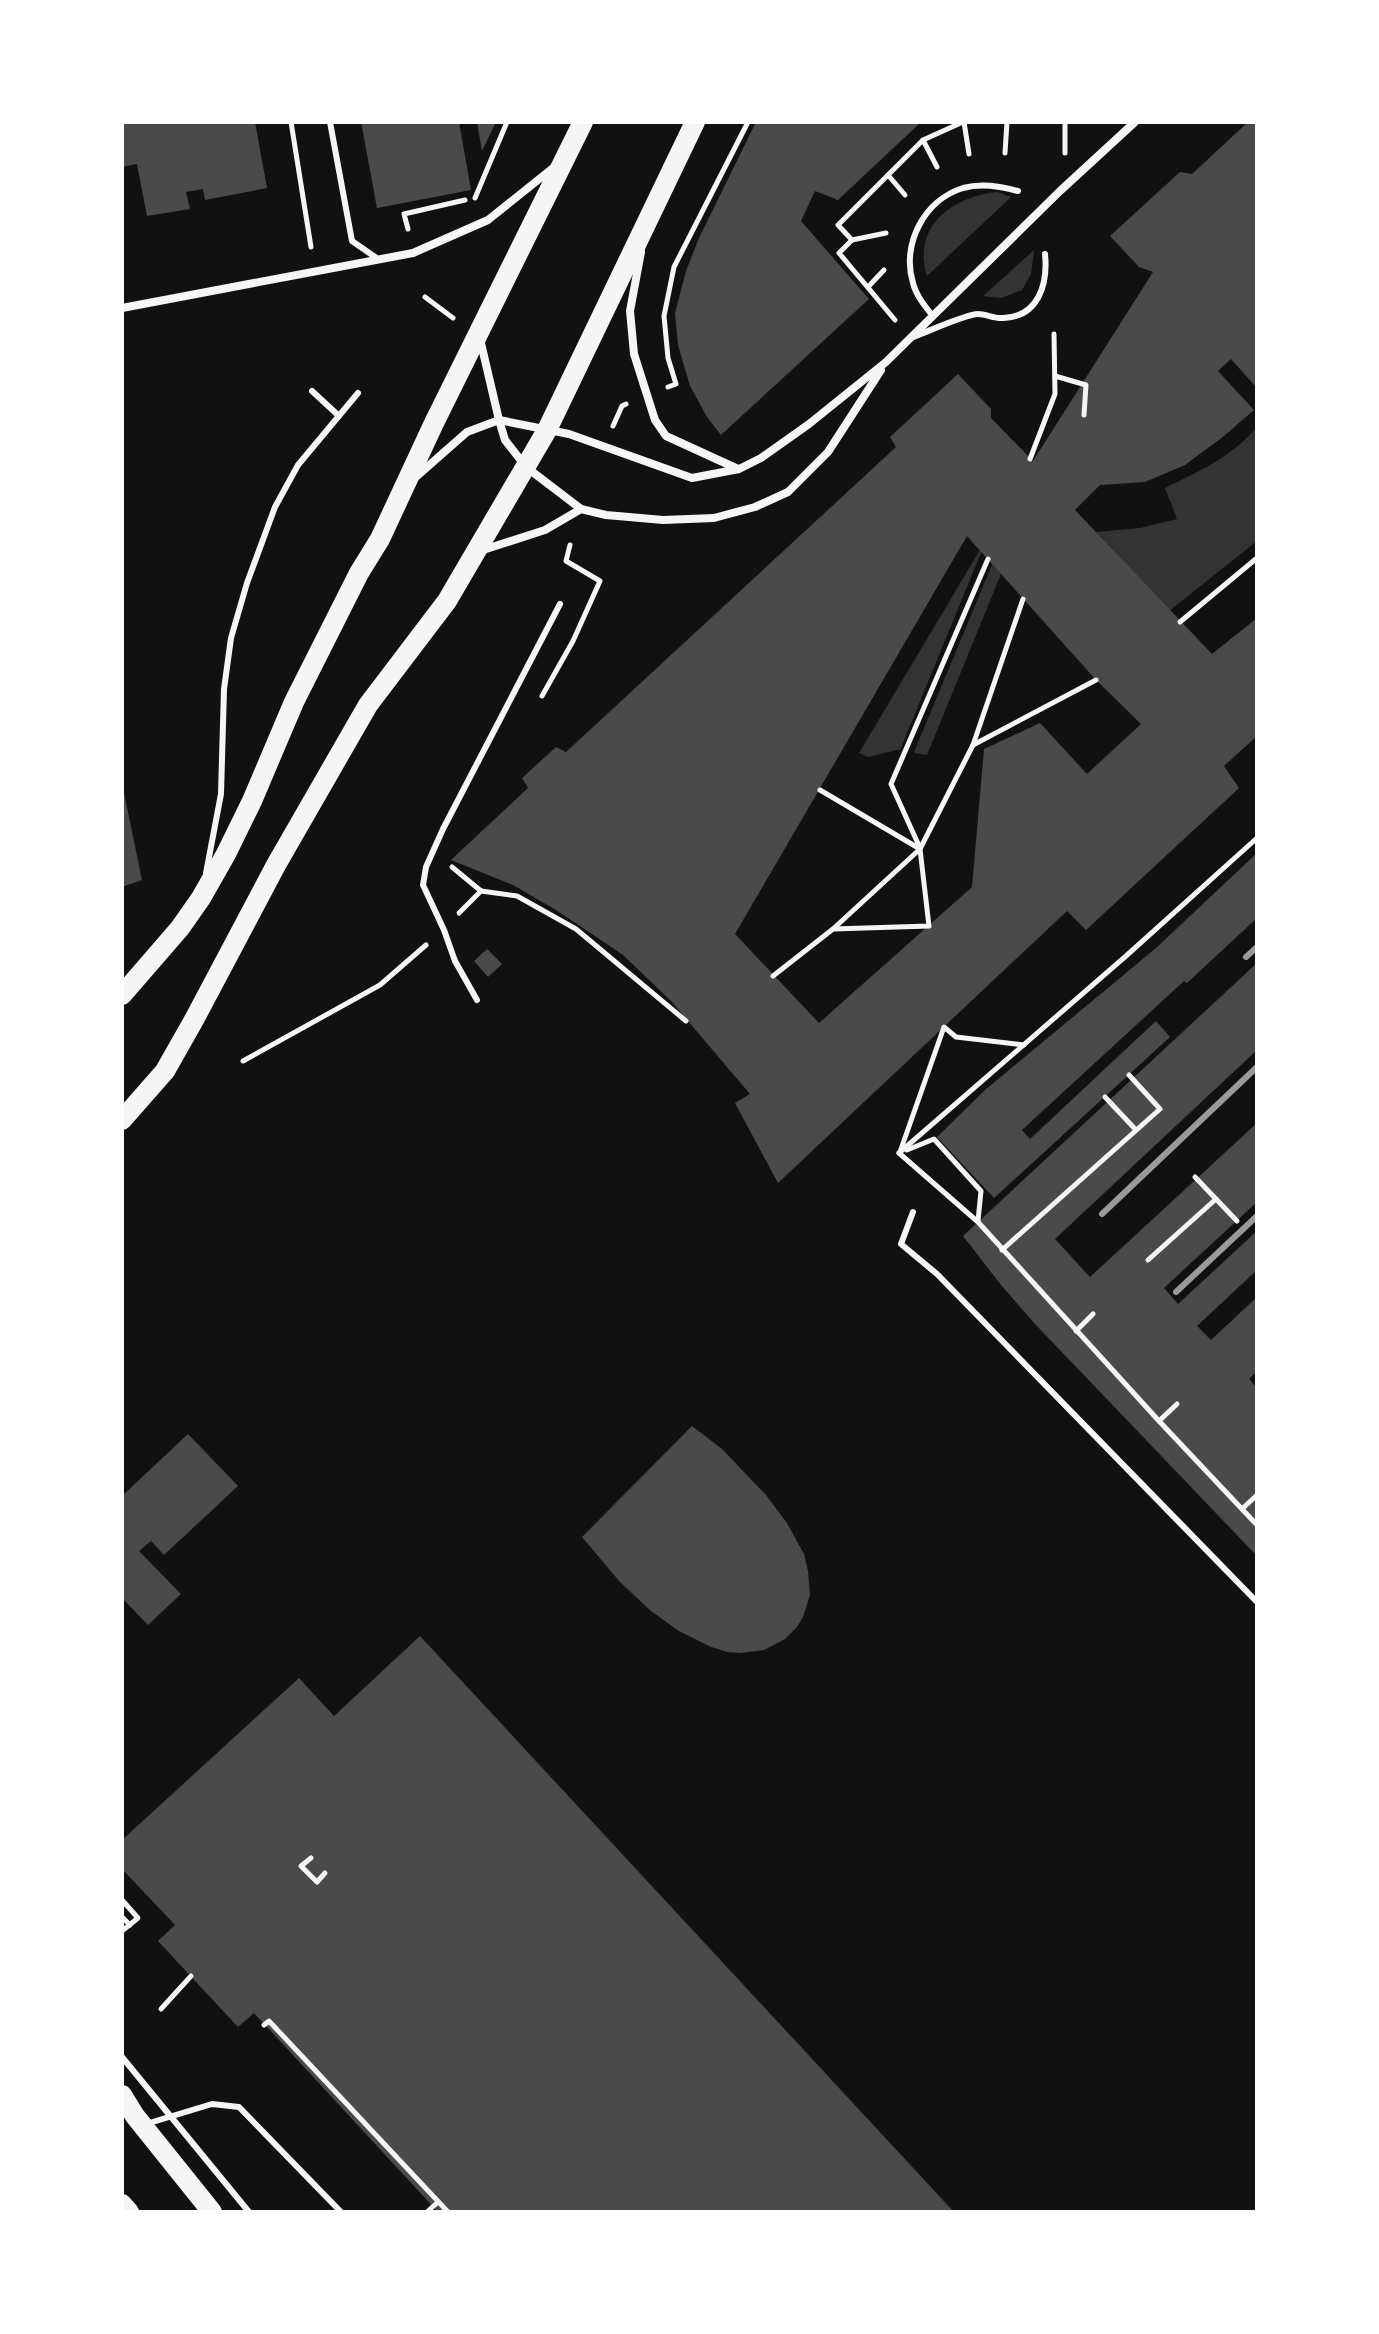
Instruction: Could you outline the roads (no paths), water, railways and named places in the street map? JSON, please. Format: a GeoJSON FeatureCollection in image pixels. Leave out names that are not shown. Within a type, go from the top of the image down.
{"type":"FeatureCollection","features":[{"type":"Feature","properties":{"kind":"main road"},"geometry":{"type":"LineString","coordinates":[[122,995],[180,928],[201,898],[252,801],[294,702],[407,484],[472,330],[583,122]]}},
{"type":"Feature","properties":{"kind":"main road"},"geometry":{"type":"LineString","coordinates":[[122,1120],[165,1071],[276,865],[368,705],[447,601],[526,467],[547,430],[695,122]]}},
{"type":"Feature","properties":{"kind":"main road"},"geometry":{"type":"LineString","coordinates":[[122,2095],[142,2125],[212,2212]]}},
{"type":"Feature","properties":{"kind":"main road"},"geometry":{"type":"LineString","coordinates":[[122,2204],[129,2212]]}},
{"type":"Feature","properties":{"kind":"street"},"geometry":{"type":"LineString","coordinates":[[407,484],[467,432],[499,420],[569,434],[692,478],[739,469],[761,458],[809,424],[886,362],[1135,122]]}},
{"type":"Feature","properties":{"kind":"street"},"geometry":{"type":"LineString","coordinates":[[122,308],[413,253],[488,220],[566,157]]}},
{"type":"Feature","properties":{"kind":"street"},"geometry":{"type":"LineString","coordinates":[[645,224],[630,311],[634,354],[655,420],[666,436],[739,469]]}},
{"type":"Feature","properties":{"kind":"street"},"geometry":{"type":"LineString","coordinates":[[472,330],[505,440],[526,467],[581,509],[606,515],[663,520],[714,518],[755,507],[788,492],[828,452],[886,362]]}},
{"type":"Feature","properties":{"kind":"street"},"geometry":{"type":"LineString","coordinates":[[477,552],[545,530],[581,509]]}},
{"type":"Feature","properties":{"kind":"lane"},"geometry":{"type":"LineString","coordinates":[[330,122],[352,241],[379,260]]}},
{"type":"Feature","properties":{"kind":"lane"},"geometry":{"type":"LineString","coordinates":[[932,315],[912,283],[910,264],[911,245],[929,210],[943,197],[961,189],[980,185],[1018,191]]}},
{"type":"Feature","properties":{"kind":"lane"},"geometry":{"type":"LineString","coordinates":[[909,338],[977,314],[1003,318],[1022,313],[1042,293],[1046,279],[1045,254]]}},
{"type":"Feature","properties":{"kind":"lane"},"geometry":{"type":"LineString","coordinates":[[312,391],[339,416]]}},
{"type":"Feature","properties":{"kind":"lane"},"geometry":{"type":"LineString","coordinates":[[201,898],[221,794],[224,689],[231,638],[275,507],[298,465],[358,393]]}},
{"type":"Feature","properties":{"kind":"lane"},"geometry":{"type":"LineString","coordinates":[[477,1000],[455,961],[423,885],[426,867],[560,604]]}},
{"type":"Feature","properties":{"kind":"lane"},"geometry":{"type":"LineString","coordinates":[[913,1212],[901,1244],[937,1274],[1257,1602]]}},
{"type":"Feature","properties":{"kind":"lane"},"geometry":{"type":"LineString","coordinates":[[122,2057],[249,2212]]}},
{"type":"Feature","properties":{"kind":"lane"},"geometry":{"type":"LineString","coordinates":[[142,2125],[212,2104],[239,2107],[341,2212]]}},
{"type":"Feature","properties":{"kind":"railway"},"geometry":{"type":"LineString","coordinates":[[1246,957],[1257,947]]}},
{"type":"Feature","properties":{"kind":"railway"},"geometry":{"type":"LineString","coordinates":[[1102,1214],[1257,1067]]}},
{"type":"Feature","properties":{"kind":"railway"},"geometry":{"type":"LineString","coordinates":[[1176,1292],[1257,1216]]}}]}
